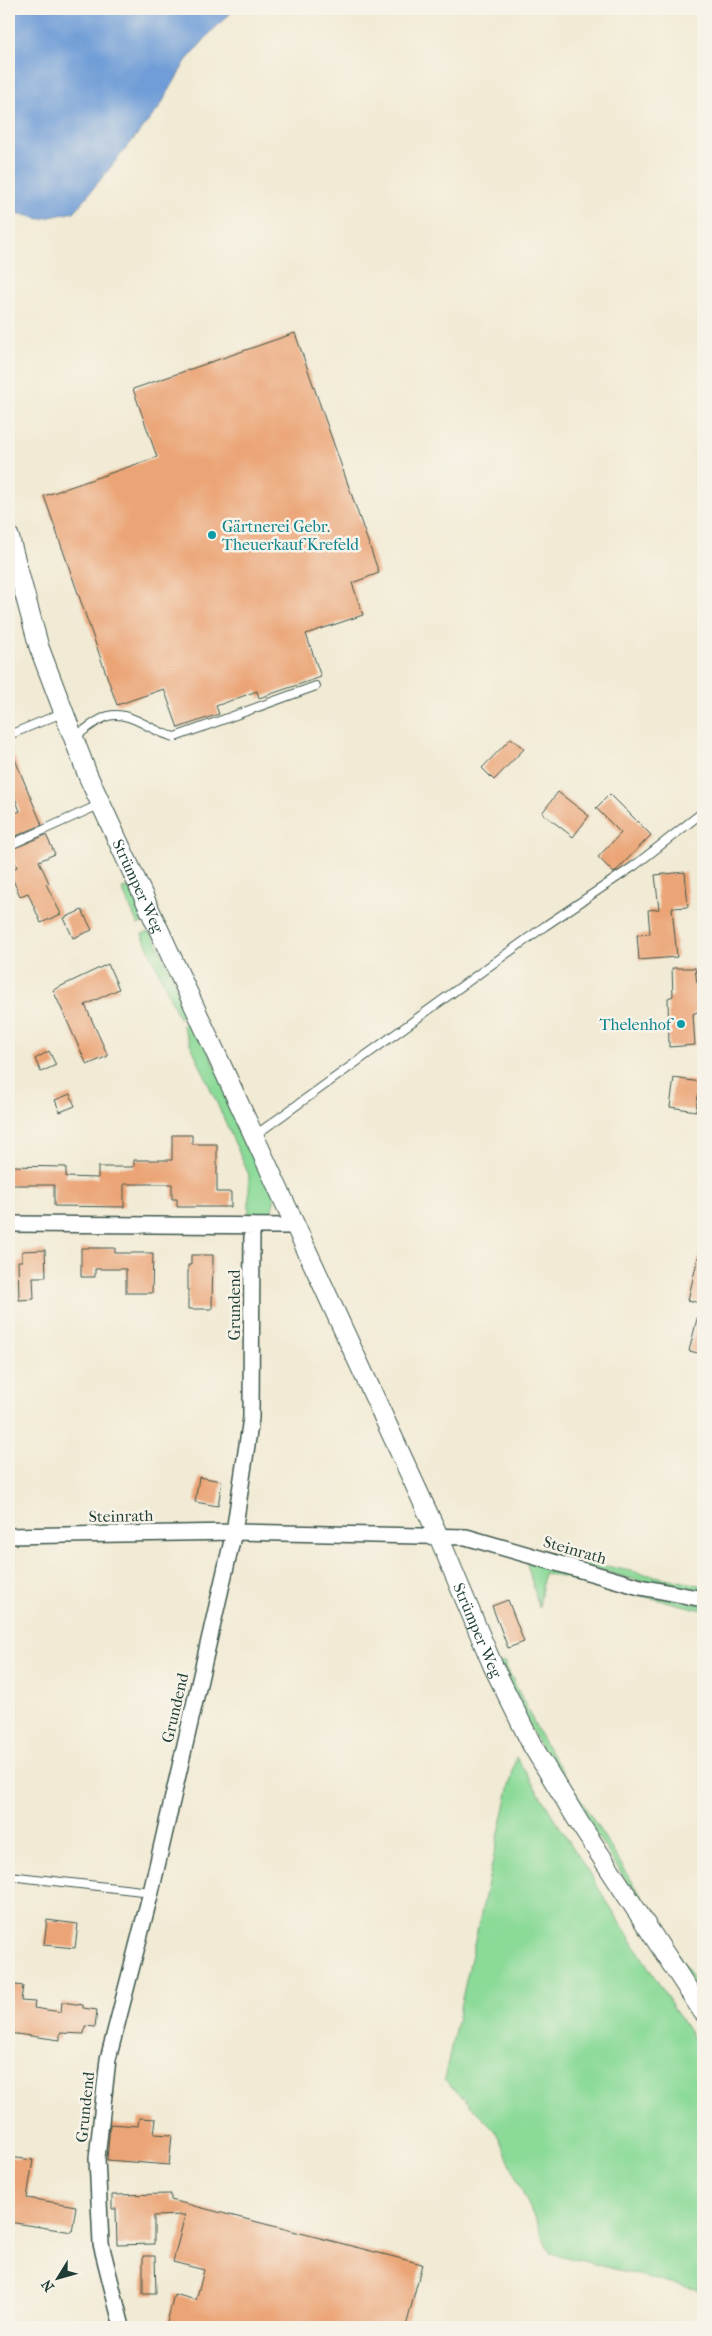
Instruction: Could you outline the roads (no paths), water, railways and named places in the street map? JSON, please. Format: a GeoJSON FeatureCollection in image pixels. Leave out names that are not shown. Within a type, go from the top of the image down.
{"type":"FeatureCollection","features":[{"type":"Feature","properties":{"kind":"street","name":"Strümper Weg"},"geometry":{"type":"LineString","coordinates":[[9,536],[39,647],[73,739],[101,804],[438,1535],[493,1666],[532,1745],[580,1824],[703,2012]]}},
{"type":"Feature","properties":{"kind":"street"},"geometry":{"type":"LineString","coordinates":[[9,1224],[296,1226]]}},
{"type":"Feature","properties":{"kind":"street","name":"Grundend"},"geometry":{"type":"LineString","coordinates":[[122,2327],[101,2244],[97,2158],[108,2059],[150,1892],[234,1532],[251,1418],[252,1226]]}},
{"type":"Feature","properties":{"kind":"street"},"geometry":{"type":"LineString","coordinates":[[234,1532],[438,1535]]}},
{"type":"Feature","properties":{"kind":"street","name":"Steinrath"},"geometry":{"type":"LineString","coordinates":[[9,1536],[234,1532]]}},
{"type":"Feature","properties":{"kind":"street","name":"Steinrath"},"geometry":{"type":"LineString","coordinates":[[438,1535],[466,1537],[640,1587],[703,1599]]}},
{"type":"Feature","properties":{"kind":"lane"},"geometry":{"type":"LineString","coordinates":[[73,739],[110,716],[133,718],[162,734],[175,737],[316,686]]}},
{"type":"Feature","properties":{"kind":"lane"},"geometry":{"type":"LineString","coordinates":[[9,735],[62,713]]}},
{"type":"Feature","properties":{"kind":"lane"},"geometry":{"type":"LineString","coordinates":[[10,845],[101,804]]}},
{"type":"Feature","properties":{"kind":"lane"},"geometry":{"type":"LineString","coordinates":[[254,1136],[537,932],[634,866],[703,812]]}},
{"type":"Feature","properties":{"kind":"lane"},"geometry":{"type":"LineString","coordinates":[[9,1876],[150,1892]]}},
{"type":"Feature","properties":{"kind":"water"},"geometry":{"type":"Polygon","coordinates":[[[9,9],[235,9],[211,32],[186,61],[159,108],[74,212],[40,219],[9,211],[9,9]]]}},
{"type":"Feature","properties":{"kind":"place","name":"Gärtnerei Gebr. Theuerkauf Krefeld"},"geometry":{"type":"Point","coordinates":[212,535]}},
{"type":"Feature","properties":{"kind":"place","name":"Thelenhof"},"geometry":{"type":"Point","coordinates":[681,1024]}}]}
